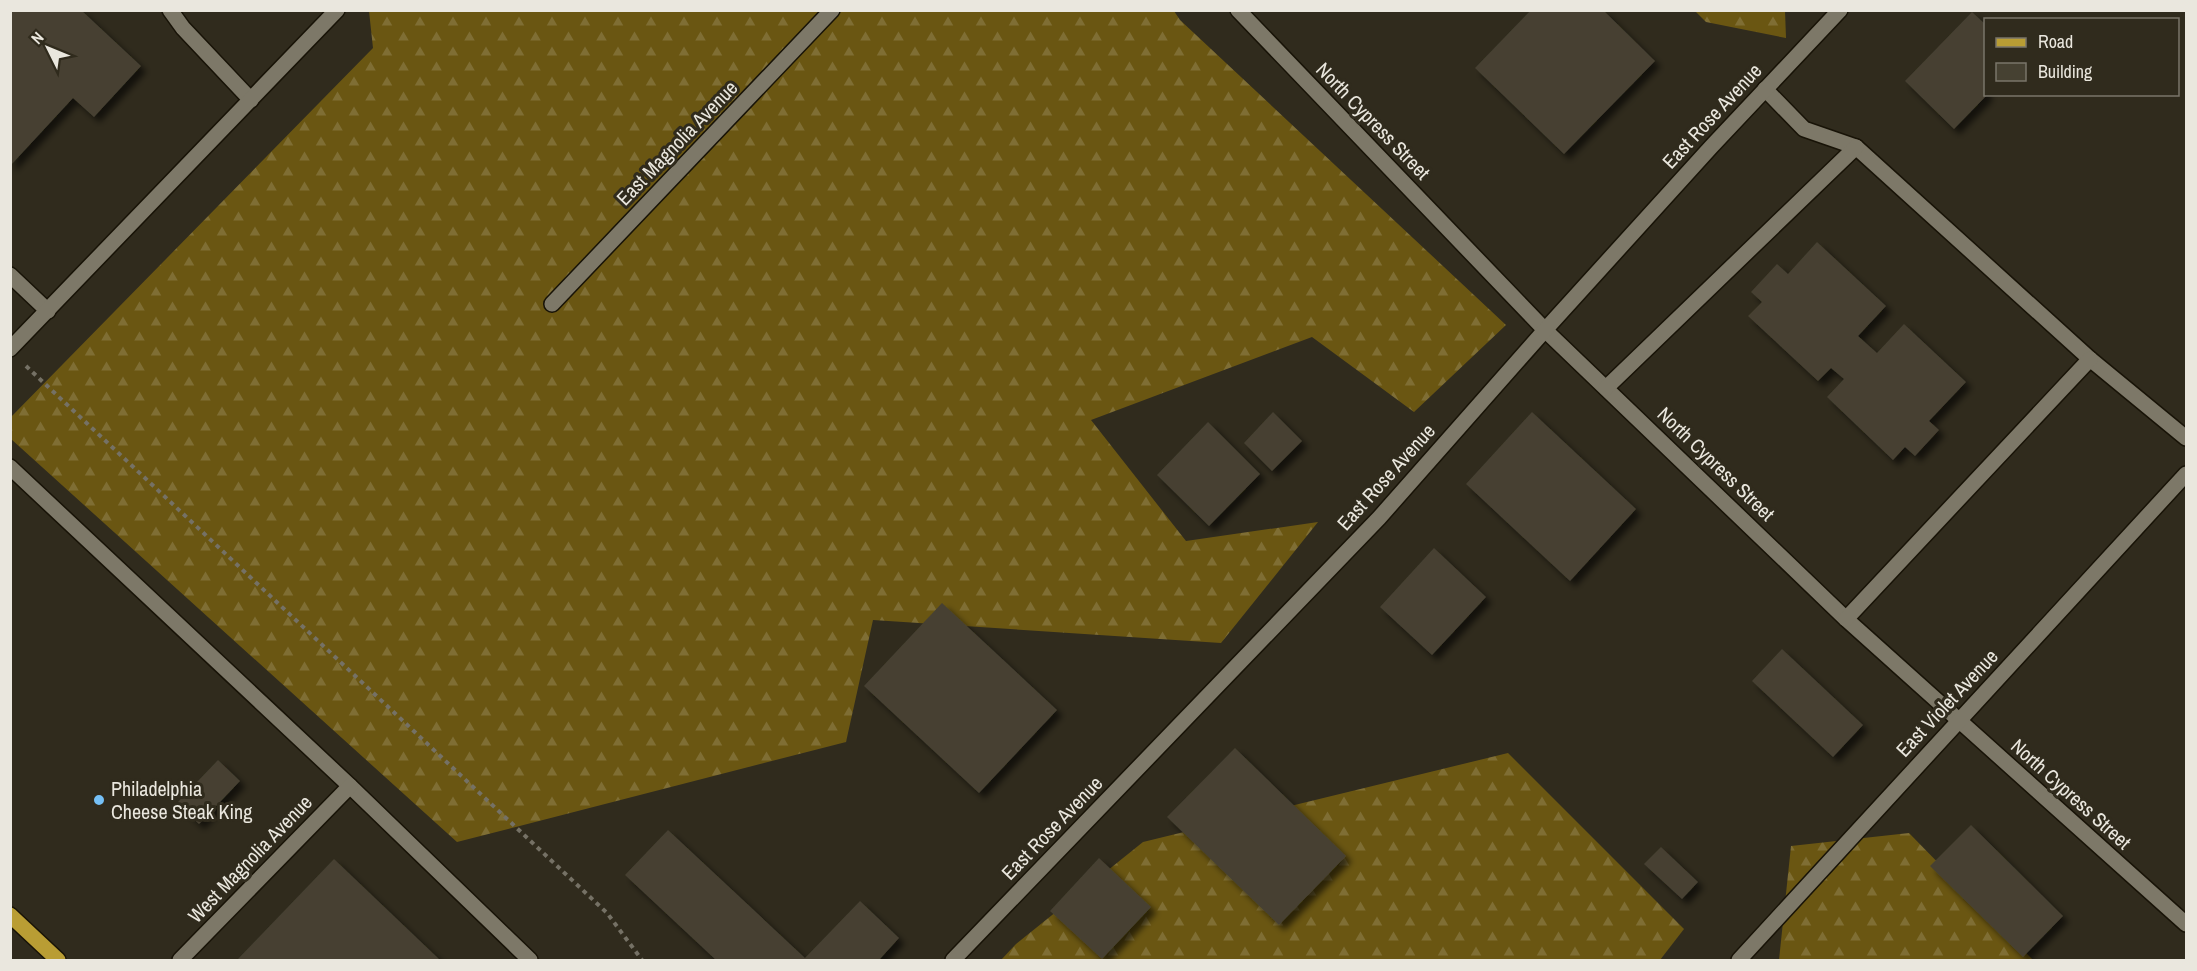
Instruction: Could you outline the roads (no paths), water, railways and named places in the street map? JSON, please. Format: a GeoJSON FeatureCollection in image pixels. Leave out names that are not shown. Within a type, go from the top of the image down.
{"type":"FeatureCollection","features":[{"type":"Feature","properties":{"kind":"main road"},"geometry":{"type":"LineString","coordinates":[[10,915],[58,960]]}},
{"type":"Feature","properties":{"kind":"street"},"geometry":{"type":"LineString","coordinates":[[170,10],[183,28],[250,100]]}},
{"type":"Feature","properties":{"kind":"street"},"geometry":{"type":"LineString","coordinates":[[15,354],[48,311],[337,10]]}},
{"type":"Feature","properties":{"kind":"street","name":"East Magnolia Avenue"},"geometry":{"type":"LineString","coordinates":[[552,304],[832,10]]}},
{"type":"Feature","properties":{"kind":"street","name":"North Cypress Street"},"geometry":{"type":"LineString","coordinates":[[1238,10],[1545,330],[1846,619],[2187,924]]}},
{"type":"Feature","properties":{"kind":"street","name":"East Rose Avenue"},"geometry":{"type":"LineString","coordinates":[[953,960],[1379,518],[1545,330],[1839,11]]}},
{"type":"Feature","properties":{"kind":"street"},"geometry":{"type":"LineString","coordinates":[[1766,89],[1804,129],[1856,147],[2090,359],[2187,438]]}},
{"type":"Feature","properties":{"kind":"street"},"geometry":{"type":"LineString","coordinates":[[1606,388],[1856,147]]}},
{"type":"Feature","properties":{"kind":"street"},"geometry":{"type":"LineString","coordinates":[[10,275],[48,311]]}},
{"type":"Feature","properties":{"kind":"street"},"geometry":{"type":"LineString","coordinates":[[1846,619],[2090,359]]}},
{"type":"Feature","properties":{"kind":"street"},"geometry":{"type":"LineString","coordinates":[[10,467],[350,786],[530,960]]}},
{"type":"Feature","properties":{"kind":"street","name":"East Violet Avenue"},"geometry":{"type":"LineString","coordinates":[[1739,960],[2187,474]]}},
{"type":"Feature","properties":{"kind":"street","name":"West Magnolia Avenue"},"geometry":{"type":"LineString","coordinates":[[180,960],[350,786]]}},
{"type":"Feature","properties":{"kind":"place","name":"Philadelphia Cheese Steak King"},"geometry":{"type":"Point","coordinates":[99,800]}}]}
